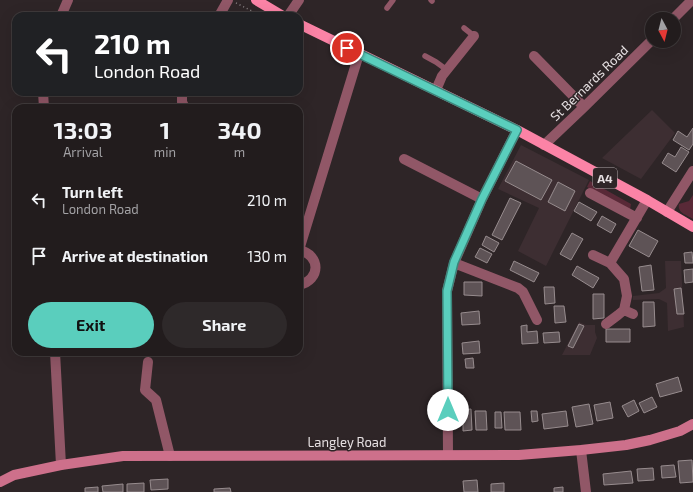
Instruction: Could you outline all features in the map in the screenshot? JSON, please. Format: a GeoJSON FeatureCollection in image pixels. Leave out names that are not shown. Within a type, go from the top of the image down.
{"type":"FeatureCollection","features":[{"type":"Feature","properties":{"kind":"main road"},"geometry":{"type":"LineString","coordinates":[[256,0],[276,12]]}},
{"type":"Feature","properties":{"kind":"main road","name":"A4"},"geometry":{"type":"LineString","coordinates":[[303,26],[517,130],[647,200],[693,227]]}},
{"type":"Feature","properties":{"kind":"street"},"geometry":{"type":"LineString","coordinates":[[63,12],[68,0]]}},
{"type":"Feature","properties":{"kind":"street"},"geometry":{"type":"LineString","coordinates":[[291,12],[299,0]]}},
{"type":"Feature","properties":{"kind":"street"},"geometry":{"type":"LineString","coordinates":[[680,12],[692,0]]}},
{"type":"Feature","properties":{"kind":"street"},"geometry":{"type":"LineString","coordinates":[[223,12],[232,1]]}},
{"type":"Feature","properties":{"kind":"street"},"geometry":{"type":"LineString","coordinates":[[436,90],[442,76],[474,36]]}},
{"type":"Feature","properties":{"kind":"street","name":"St Bernards Road"},"geometry":{"type":"LineString","coordinates":[[544,145],[645,47]]}},
{"type":"Feature","properties":{"kind":"street"},"geometry":{"type":"LineString","coordinates":[[303,237],[359,54]]}},
{"type":"Feature","properties":{"kind":"street"},"geometry":{"type":"LineString","coordinates":[[534,56],[584,107]]}},
{"type":"Feature","properties":{"kind":"street"},"geometry":{"type":"LineString","coordinates":[[448,455],[447,291],[454,262],[482,199],[517,130]]}},
{"type":"Feature","properties":{"kind":"street"},"geometry":{"type":"LineString","coordinates":[[404,159],[482,199]]}},
{"type":"Feature","properties":{"kind":"street"},"geometry":{"type":"LineString","coordinates":[[667,212],[693,171]]}},
{"type":"Feature","properties":{"kind":"street"},"geometry":{"type":"LineString","coordinates":[[590,193],[637,218]]}},
{"type":"Feature","properties":{"kind":"street"},"geometry":{"type":"LineString","coordinates":[[610,263],[647,200]]}},
{"type":"Feature","properties":{"kind":"street"},"geometry":{"type":"LineString","coordinates":[[303,251],[310,254],[315,264],[315,270],[310,280],[303,284]]}},
{"type":"Feature","properties":{"kind":"street"},"geometry":{"type":"LineString","coordinates":[[593,255],[610,263],[624,279],[628,312],[618,315],[606,324]]}},
{"type":"Feature","properties":{"kind":"street"},"geometry":{"type":"LineString","coordinates":[[454,262],[518,288],[523,292],[537,320]]}},
{"type":"Feature","properties":{"kind":"street"},"geometry":{"type":"LineString","coordinates":[[56,356],[61,465]]}},
{"type":"Feature","properties":{"kind":"street"},"geometry":{"type":"LineString","coordinates":[[148,362],[146,390],[156,400],[170,456]]}},
{"type":"Feature","properties":{"kind":"street","name":"Langley Road"},"geometry":{"type":"LineString","coordinates":[[0,482],[14,475],[61,465],[123,456],[519,455],[581,450],[626,445],[650,440],[680,431],[693,424]]}},
{"type":"Feature","properties":{"kind":"street"},"geometry":{"type":"LineString","coordinates":[[581,450],[586,492]]}},
{"type":"Feature","properties":{"kind":"lane"},"geometry":{"type":"LineString","coordinates":[[387,8],[393,0]]}},
{"type":"Feature","properties":{"kind":"lane"},"geometry":{"type":"LineString","coordinates":[[464,28],[474,36]]}},
{"type":"Feature","properties":{"kind":"lane"},"geometry":{"type":"LineString","coordinates":[[425,56],[447,70]]}},
{"type":"Feature","properties":{"kind":"path"},"geometry":{"type":"LineString","coordinates":[[232,1],[255,12]]}},
{"type":"Feature","properties":{"kind":"shaded area"},"geometry":{"type":"Polygon","coordinates":[[[652,110],[675,133],[641,179],[602,158],[652,110]]]}},
{"type":"Feature","properties":{"kind":"shaded area"},"geometry":{"type":"Polygon","coordinates":[[[521,145],[589,180],[546,266],[518,251],[539,208],[498,189],[521,145]]]}},
{"type":"Feature","properties":{"kind":"shaded area"},"geometry":{"type":"Polygon","coordinates":[[[590,181],[631,204],[630,210],[587,187],[590,181]]]}},
{"type":"Feature","properties":{"kind":"shaded area"},"geometry":{"type":"Polygon","coordinates":[[[693,195],[693,219],[681,212],[679,204],[689,201],[693,195]]]}},
{"type":"Feature","properties":{"kind":"shaded area"},"geometry":{"type":"Polygon","coordinates":[[[665,261],[681,261],[684,327],[668,331],[667,303],[659,299],[633,300],[633,296],[659,293],[666,288],[665,261]]]}},
{"type":"Feature","properties":{"kind":"shaded area"},"geometry":{"type":"Polygon","coordinates":[[[579,322],[586,325],[595,325],[597,338],[590,355],[562,355],[579,322]]]}},
{"type":"Feature","properties":{"kind":"building"},"geometry":{"type":"Polygon","coordinates":[[[693,128],[693,144],[689,150],[673,140],[678,131],[687,137],[693,128]]]}},
{"type":"Feature","properties":{"kind":"building"},"geometry":{"type":"Polygon","coordinates":[[[681,147],[689,152],[676,172],[662,163],[668,153],[675,157],[681,147]]]}},
{"type":"Feature","properties":{"kind":"building"},"geometry":{"type":"Polygon","coordinates":[[[516,161],[552,180],[541,200],[505,181],[516,161]]]}},
{"type":"Feature","properties":{"kind":"building"},"geometry":{"type":"Polygon","coordinates":[[[558,182],[575,191],[565,211],[548,202],[558,182]]]}},
{"type":"Feature","properties":{"kind":"building"},"geometry":{"type":"Polygon","coordinates":[[[510,198],[521,203],[502,240],[492,235],[510,198]]]}},
{"type":"Feature","properties":{"kind":"building"},"geometry":{"type":"Polygon","coordinates":[[[579,202],[597,212],[591,221],[574,211],[579,202]]]}},
{"type":"Feature","properties":{"kind":"building"},"geometry":{"type":"Polygon","coordinates":[[[602,216],[616,224],[611,233],[597,225],[602,216]]]}},
{"type":"Feature","properties":{"kind":"building"},"geometry":{"type":"Polygon","coordinates":[[[638,230],[658,241],[649,257],[629,246],[638,230]]]}},
{"type":"Feature","properties":{"kind":"building"},"geometry":{"type":"Polygon","coordinates":[[[572,233],[583,239],[571,260],[560,254],[572,233]]]}},
{"type":"Feature","properties":{"kind":"building"},"geometry":{"type":"Polygon","coordinates":[[[486,236],[499,243],[494,252],[482,245],[486,236]]]}},
{"type":"Feature","properties":{"kind":"building"},"geometry":{"type":"Polygon","coordinates":[[[480,248],[492,254],[487,263],[475,257],[480,248]]]}},
{"type":"Feature","properties":{"kind":"building"},"geometry":{"type":"Polygon","coordinates":[[[692,252],[693,263],[685,263],[684,253],[692,252]]]}},
{"type":"Feature","properties":{"kind":"building"},"geometry":{"type":"Polygon","coordinates":[[[514,261],[539,273],[534,282],[510,270],[514,261]]]}},
{"type":"Feature","properties":{"kind":"building"},"geometry":{"type":"Polygon","coordinates":[[[651,265],[654,290],[642,291],[639,267],[651,265]]]}},
{"type":"Feature","properties":{"kind":"building"},"geometry":{"type":"Polygon","coordinates":[[[577,266],[599,278],[593,288],[572,275],[577,266]]]}},
{"type":"Feature","properties":{"kind":"building"},"geometry":{"type":"Polygon","coordinates":[[[693,269],[693,282],[685,283],[684,270],[693,269]]]}},
{"type":"Feature","properties":{"kind":"building"},"geometry":{"type":"Polygon","coordinates":[[[464,282],[482,282],[482,296],[464,295],[464,282]]]}},
{"type":"Feature","properties":{"kind":"building"},"geometry":{"type":"Polygon","coordinates":[[[544,287],[554,287],[555,303],[545,304],[544,287]]]}},
{"type":"Feature","properties":{"kind":"building"},"geometry":{"type":"Polygon","coordinates":[[[681,288],[684,314],[677,314],[674,289],[681,288]]]}},
{"type":"Feature","properties":{"kind":"building"},"geometry":{"type":"Polygon","coordinates":[[[593,294],[604,294],[604,318],[593,319],[593,294]]]}},
{"type":"Feature","properties":{"kind":"building"},"geometry":{"type":"Polygon","coordinates":[[[643,302],[654,302],[655,326],[643,327],[643,302]]]}},
{"type":"Feature","properties":{"kind":"building"},"geometry":{"type":"Polygon","coordinates":[[[554,306],[564,306],[566,322],[555,323],[554,306]]]}},
{"type":"Feature","properties":{"kind":"building"},"geometry":{"type":"Polygon","coordinates":[[[479,311],[480,324],[462,325],[461,313],[479,311]]]}},
{"type":"Feature","properties":{"kind":"building"},"geometry":{"type":"Polygon","coordinates":[[[579,324],[584,326],[573,348],[568,346],[579,324]]]}},
{"type":"Feature","properties":{"kind":"building"},"geometry":{"type":"Polygon","coordinates":[[[527,325],[527,332],[537,331],[538,343],[522,344],[521,326],[527,325]]]}},
{"type":"Feature","properties":{"kind":"building"},"geometry":{"type":"Polygon","coordinates":[[[606,329],[630,329],[630,342],[606,342],[606,329]]]}},
{"type":"Feature","properties":{"kind":"building"},"geometry":{"type":"Polygon","coordinates":[[[559,332],[560,342],[544,343],[543,333],[559,332]]]}},
{"type":"Feature","properties":{"kind":"building"},"geometry":{"type":"Polygon","coordinates":[[[479,341],[480,353],[463,354],[462,343],[479,341]]]}},
{"type":"Feature","properties":{"kind":"building"},"geometry":{"type":"Polygon","coordinates":[[[473,358],[474,368],[466,368],[465,359],[473,358]]]}},
{"type":"Feature","properties":{"kind":"building"},"geometry":{"type":"Polygon","coordinates":[[[678,377],[682,391],[660,397],[656,384],[678,377]]]}},
{"type":"Feature","properties":{"kind":"building"},"geometry":{"type":"Polygon","coordinates":[[[652,397],[657,407],[644,413],[639,403],[652,397]]]}},
{"type":"Feature","properties":{"kind":"building"},"geometry":{"type":"Polygon","coordinates":[[[634,400],[639,411],[628,417],[622,406],[634,400]]]}},
{"type":"Feature","properties":{"kind":"building"},"geometry":{"type":"Polygon","coordinates":[[[610,402],[613,418],[597,421],[594,405],[610,402]]]}},
{"type":"Feature","properties":{"kind":"building"},"geometry":{"type":"Polygon","coordinates":[[[589,404],[593,424],[576,427],[572,407],[589,404]]]}},
{"type":"Feature","properties":{"kind":"building"},"geometry":{"type":"Polygon","coordinates":[[[471,409],[472,430],[463,431],[463,421],[459,421],[459,410],[471,409]]]}},
{"type":"Feature","properties":{"kind":"building"},"geometry":{"type":"Polygon","coordinates":[[[475,411],[486,411],[487,430],[476,430],[475,411]]]}},
{"type":"Feature","properties":{"kind":"building"},"geometry":{"type":"Polygon","coordinates":[[[531,411],[537,411],[538,421],[532,422],[531,411]]]}},
{"type":"Feature","properties":{"kind":"building"},"geometry":{"type":"Polygon","coordinates":[[[566,411],[568,426],[544,429],[542,414],[566,411]]]}},
{"type":"Feature","properties":{"kind":"building"},"geometry":{"type":"Polygon","coordinates":[[[495,412],[501,412],[502,428],[495,428],[495,412]]]}},
{"type":"Feature","properties":{"kind":"building"},"geometry":{"type":"Polygon","coordinates":[[[504,412],[520,412],[521,430],[505,430],[504,412]]]}},
{"type":"Feature","properties":{"kind":"building"},"geometry":{"type":"Polygon","coordinates":[[[692,460],[693,482],[680,483],[678,461],[692,460]]]}},
{"type":"Feature","properties":{"kind":"building"},"geometry":{"type":"Polygon","coordinates":[[[674,465],[676,477],[662,478],[661,466],[674,465]]]}},
{"type":"Feature","properties":{"kind":"building"},"geometry":{"type":"Polygon","coordinates":[[[653,468],[654,480],[638,481],[637,469],[653,468]]]}},
{"type":"Feature","properties":{"kind":"building"},"geometry":{"type":"Polygon","coordinates":[[[631,471],[633,483],[604,485],[603,474],[631,471]]]}},
{"type":"Feature","properties":{"kind":"building"},"geometry":{"type":"Polygon","coordinates":[[[168,479],[168,489],[151,490],[150,480],[168,479]]]}},
{"type":"Feature","properties":{"kind":"building"},"geometry":{"type":"Polygon","coordinates":[[[477,480],[478,492],[464,492],[463,481],[477,480]]]}},
{"type":"Feature","properties":{"kind":"building"},"geometry":{"type":"Polygon","coordinates":[[[144,483],[144,492],[127,492],[127,484],[144,483]]]}},
{"type":"Feature","properties":{"kind":"building"},"geometry":{"type":"Polygon","coordinates":[[[504,483],[504,492],[491,492],[491,484],[504,483]]]}},
{"type":"Feature","properties":{"kind":"building"},"geometry":{"type":"Polygon","coordinates":[[[123,484],[123,492],[103,492],[102,486],[123,484]]]}},
{"type":"Feature","properties":{"kind":"building"},"geometry":{"type":"Polygon","coordinates":[[[98,487],[98,492],[85,492],[85,488],[98,487]]]}},
{"type":"Feature","properties":{"kind":"building"},"geometry":{"type":"Polygon","coordinates":[[[563,487],[563,492],[554,492],[554,488],[563,487]]]}},
{"type":"Feature","properties":{"kind":"building"},"geometry":{"type":"Polygon","coordinates":[[[230,488],[231,492],[214,492],[214,489],[230,488]]]}},
{"type":"Feature","properties":{"kind":"route"},"geometry":{"type":"LineString","coordinates":[[347,48],[517,130],[482,199],[454,262],[447,291],[448,410]]}}]}
